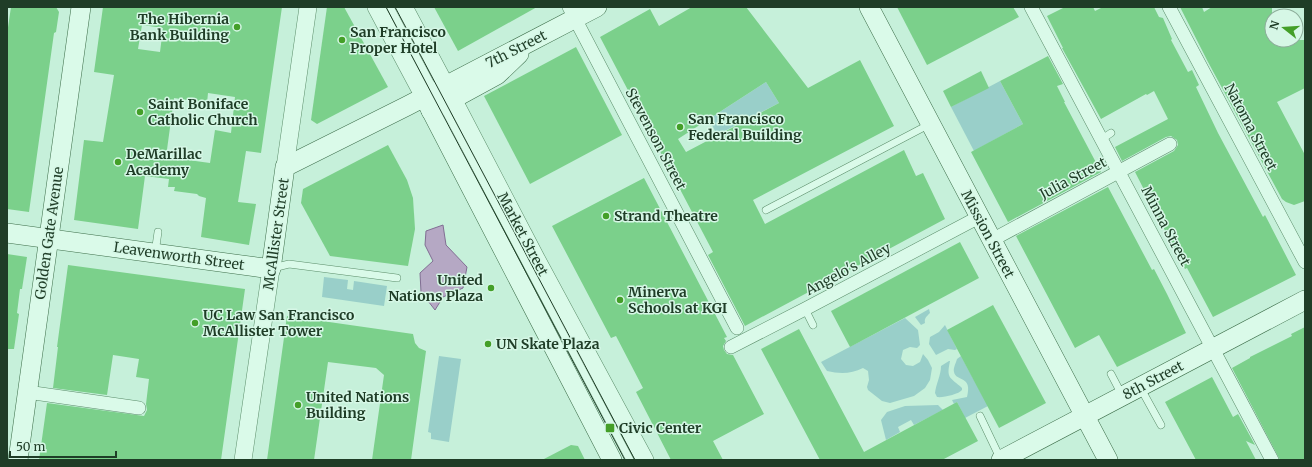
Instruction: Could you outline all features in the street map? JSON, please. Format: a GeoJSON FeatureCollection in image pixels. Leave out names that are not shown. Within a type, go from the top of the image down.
{"type":"FeatureCollection","features":[{"type":"Feature","properties":{"kind":"main road","name":"Golden Gate Avenue"},"geometry":{"type":"LineString","coordinates":[[18,460],[81,7]]}},
{"type":"Feature","properties":{"kind":"main road","name":"7th Street"},"geometry":{"type":"LineString","coordinates":[[285,167],[438,98],[497,75],[531,41],[572,13],[597,7]]}},
{"type":"Feature","properties":{"kind":"main road","name":"Mission Street"},"geometry":{"type":"LineString","coordinates":[[869,7],[1108,460]]}},
{"type":"Feature","properties":{"kind":"main road","name":"Market Street"},"geometry":{"type":"LineString","coordinates":[[438,98],[612,460]]}},
{"type":"Feature","properties":{"kind":"main road","name":"McAllister Street"},"geometry":{"type":"LineString","coordinates":[[271,269],[285,167]]}},
{"type":"Feature","properties":{"kind":"main road","name":"Leavenworth Street"},"geometry":{"type":"LineString","coordinates":[[7,233],[271,269]]}},
{"type":"Feature","properties":{"kind":"main road","name":"8th Street"},"geometry":{"type":"LineString","coordinates":[[1001,460],[1305,300]]}},
{"type":"Feature","properties":{"kind":"street","name":"McAllister Street"},"geometry":{"type":"LineString","coordinates":[[285,167],[308,7]]}},
{"type":"Feature","properties":{"kind":"street","name":"Market Street"},"geometry":{"type":"LineString","coordinates":[[376,7],[438,98],[537,260],[644,460]]}},
{"type":"Feature","properties":{"kind":"street","name":"Market Street"},"geometry":{"type":"LineString","coordinates":[[404,7],[438,98]]}},
{"type":"Feature","properties":{"kind":"street","name":"Minna Street"},"geometry":{"type":"LineString","coordinates":[[1032,7],[1106,136],[1119,171],[1272,460]]}},
{"type":"Feature","properties":{"kind":"street","name":"Natoma Street"},"geometry":{"type":"LineString","coordinates":[[1169,7],[1305,262]]}},
{"type":"Feature","properties":{"kind":"street","name":"Stevenson Street"},"geometry":{"type":"LineString","coordinates":[[572,13],[737,328]]}},
{"type":"Feature","properties":{"kind":"street","name":"Julia Street"},"geometry":{"type":"LineString","coordinates":[[992,240],[1170,144]]}},
{"type":"Feature","properties":{"kind":"street","name":"Angelo's Alley"},"geometry":{"type":"LineString","coordinates":[[731,347],[805,310],[979,217]]}},
{"type":"Feature","properties":{"kind":"street","name":"McAllister Street"},"geometry":{"type":"LineString","coordinates":[[243,460],[271,269]]}},
{"type":"Feature","properties":{"kind":"street"},"geometry":{"type":"LineString","coordinates":[[27,392],[139,408]]}},
{"type":"Feature","properties":{"kind":"lane","name":"Market Street"},"geometry":{"type":"LineString","coordinates":[[390,7],[630,460]]}},
{"type":"Feature","properties":{"kind":"lane"},"geometry":{"type":"LineString","coordinates":[[766,210],[930,124]]}},
{"type":"Feature","properties":{"kind":"lane"},"geometry":{"type":"LineString","coordinates":[[155,253],[158,232]]}},
{"type":"Feature","properties":{"kind":"lane","name":"Leavenworth Street"},"geometry":{"type":"LineString","coordinates":[[271,269],[289,264],[397,278]]}},
{"type":"Feature","properties":{"kind":"lane"},"geometry":{"type":"LineString","coordinates":[[805,310],[813,325]]}},
{"type":"Feature","properties":{"kind":"lane"},"geometry":{"type":"LineString","coordinates":[[1111,374],[1123,396]]}},
{"type":"Feature","properties":{"kind":"lane"},"geometry":{"type":"LineString","coordinates":[[1140,387],[1160,425]]}},
{"type":"Feature","properties":{"kind":"lane"},"geometry":{"type":"LineString","coordinates":[[980,416],[1001,460]]}},
{"type":"Feature","properties":{"kind":"shaded area"},"geometry":{"type":"Polygon","coordinates":[[[1000,81],[1023,124],[974,151],[951,107],[1000,81]]]}},
{"type":"Feature","properties":{"kind":"shaded area"},"geometry":{"type":"Polygon","coordinates":[[[766,82],[779,103],[717,135],[709,119],[766,82]]]}},
{"type":"Feature","properties":{"kind":"shaded area"},"geometry":{"type":"Polygon","coordinates":[[[443,225],[446,245],[467,267],[463,288],[443,297],[435,310],[421,292],[420,273],[433,261],[425,245],[426,231],[443,225]]]}},
{"type":"Feature","properties":{"kind":"shaded area"},"geometry":{"type":"Polygon","coordinates":[[[324,277],[348,280],[347,289],[353,290],[354,281],[387,286],[384,306],[322,297],[324,277]]]}},
{"type":"Feature","properties":{"kind":"shaded area"},"geometry":{"type":"Polygon","coordinates":[[[929,309],[930,313],[925,318],[925,323],[921,325],[915,317],[929,309]]]}},
{"type":"Feature","properties":{"kind":"shaded area"},"geometry":{"type":"Polygon","coordinates":[[[905,318],[918,330],[920,345],[917,348],[910,347],[903,350],[901,359],[906,365],[913,366],[920,362],[923,354],[932,368],[930,380],[925,388],[914,396],[890,403],[882,401],[868,390],[868,371],[863,368],[850,372],[832,372],[827,371],[821,362],[905,318]]]}},
{"type":"Feature","properties":{"kind":"shaded area"},"geometry":{"type":"Polygon","coordinates":[[[945,325],[957,349],[948,349],[936,355],[929,344],[930,337],[939,332],[945,325]]]}},
{"type":"Feature","properties":{"kind":"shaded area"},"geometry":{"type":"Polygon","coordinates":[[[439,356],[461,359],[449,442],[431,439],[431,433],[428,432],[439,356]]]}},
{"type":"Feature","properties":{"kind":"shaded area"},"geometry":{"type":"Polygon","coordinates":[[[961,356],[988,406],[965,418],[957,402],[954,404],[952,400],[967,397],[968,385],[964,380],[955,375],[954,372],[957,359],[961,356]]]}},
{"type":"Feature","properties":{"kind":"shaded area"},"geometry":{"type":"Polygon","coordinates":[[[949,361],[949,375],[962,388],[962,390],[951,395],[937,397],[935,393],[941,366],[949,361]]]}},
{"type":"Feature","properties":{"kind":"shaded area"},"geometry":{"type":"Polygon","coordinates":[[[938,405],[943,410],[914,425],[911,420],[898,427],[900,432],[886,440],[881,420],[887,412],[905,406],[938,405]]]}},
{"type":"Feature","properties":{"kind":"building"},"geometry":{"type":"Polygon","coordinates":[[[11,7],[56,7],[59,12],[56,32],[54,33],[29,212],[7,209],[7,34],[11,7]]]}},
{"type":"Feature","properties":{"kind":"building"},"geometry":{"type":"Polygon","coordinates":[[[103,7],[282,7],[261,153],[246,151],[238,202],[256,204],[249,245],[201,237],[206,198],[197,194],[174,191],[175,187],[168,187],[169,179],[145,176],[138,229],[74,220],[84,140],[103,142],[114,75],[94,72],[103,7]],[[142,25],[138,49],[160,52],[163,28],[142,25]],[[208,93],[207,103],[174,98],[166,157],[210,163],[215,130],[231,133],[235,97],[208,93]]]}},
{"type":"Feature","properties":{"kind":"building","name":"San Francisco Proper Hotel"},"geometry":{"type":"Polygon","coordinates":[[[327,7],[344,7],[388,87],[317,124],[311,120],[327,7]]]}},
{"type":"Feature","properties":{"kind":"building"},"geometry":{"type":"Polygon","coordinates":[[[434,7],[537,7],[458,51],[434,7]]]}},
{"type":"Feature","properties":{"kind":"building"},"geometry":{"type":"Polygon","coordinates":[[[692,7],[746,7],[808,88],[860,60],[894,126],[753,200],[765,224],[904,150],[916,176],[923,173],[945,219],[745,326],[708,255],[713,252],[600,37],[650,9],[659,26],[692,7]],[[766,82],[678,139],[686,152],[779,103],[766,82]]]}},
{"type":"Feature","properties":{"kind":"building"},"geometry":{"type":"Polygon","coordinates":[[[897,7],[1013,7],[1019,17],[927,65],[897,7]]]}},
{"type":"Feature","properties":{"kind":"building"},"geometry":{"type":"Polygon","coordinates":[[[1065,7],[1093,7],[1095,11],[1103,7],[1154,7],[1159,17],[1163,18],[1172,39],[1171,40],[1188,72],[1192,70],[1199,85],[1196,87],[1218,133],[1263,217],[1265,215],[1296,275],[1213,317],[1187,268],[1185,269],[1179,258],[1135,172],[1174,151],[1178,145],[1177,140],[1171,136],[1166,137],[1122,161],[1115,147],[1168,119],[1154,91],[1101,119],[1062,48],[1047,16],[1065,7]]]}},
{"type":"Feature","properties":{"kind":"building"},"geometry":{"type":"Polygon","coordinates":[[[1180,7],[1202,7],[1204,12],[1212,7],[1272,7],[1264,8],[1264,48],[1304,48],[1305,40],[1305,88],[1277,102],[1305,155],[1305,201],[1294,205],[1282,199],[1180,7]]]}},
{"type":"Feature","properties":{"kind":"building"},"geometry":{"type":"Polygon","coordinates":[[[576,47],[622,135],[530,184],[484,96],[576,47]]]}},
{"type":"Feature","properties":{"kind":"building"},"geometry":{"type":"Polygon","coordinates":[[[1048,56],[1063,84],[1057,86],[1064,102],[1101,172],[1008,222],[971,152],[1023,124],[1000,81],[1048,56]]]}},
{"type":"Feature","properties":{"kind":"building"},"geometry":{"type":"Polygon","coordinates":[[[981,71],[989,88],[951,107],[943,91],[981,71]]]}},
{"type":"Feature","properties":{"kind":"building"},"geometry":{"type":"Polygon","coordinates":[[[388,145],[407,180],[413,198],[415,229],[408,266],[330,256],[301,203],[303,189],[388,145]]]}},
{"type":"Feature","properties":{"kind":"building"},"geometry":{"type":"Polygon","coordinates":[[[644,178],[727,337],[724,338],[726,341],[723,346],[724,350],[727,354],[733,355],[764,414],[713,441],[723,460],[671,460],[636,392],[643,388],[616,336],[611,338],[552,226],[644,178]]]}},
{"type":"Feature","properties":{"kind":"building"},"geometry":{"type":"Polygon","coordinates":[[[1108,187],[1152,270],[1154,269],[1186,333],[1117,367],[1099,335],[1075,348],[1016,236],[1108,187]]]}},
{"type":"Feature","properties":{"kind":"building"},"geometry":{"type":"Polygon","coordinates":[[[960,242],[979,278],[850,347],[831,311],[960,242]]]}},
{"type":"Feature","properties":{"kind":"building"},"geometry":{"type":"Polygon","coordinates":[[[7,254],[27,257],[22,289],[20,289],[17,313],[19,314],[14,349],[7,349],[7,254]]]}},
{"type":"Feature","properties":{"kind":"building"},"geometry":{"type":"Polygon","coordinates":[[[68,265],[245,289],[221,460],[39,460],[47,403],[144,416],[147,410],[146,404],[149,379],[136,377],[139,359],[113,355],[107,395],[53,388],[68,265]]]}},
{"type":"Feature","properties":{"kind":"building"},"geometry":{"type":"Polygon","coordinates":[[[993,305],[1046,403],[999,428],[947,330],[993,305]]]}},
{"type":"Feature","properties":{"kind":"building","name":"United Nations Building"},"geometry":{"type":"Polygon","coordinates":[[[287,316],[413,334],[415,343],[419,348],[426,351],[411,460],[372,460],[384,375],[376,368],[328,362],[314,460],[267,460],[287,316]]]}},
{"type":"Feature","properties":{"kind":"building"},"geometry":{"type":"Polygon","coordinates":[[[1305,327],[1305,460],[1280,460],[1232,368],[1250,357],[1292,336],[1291,334],[1305,327]]]}},
{"type":"Feature","properties":{"kind":"building"},"geometry":{"type":"Polygon","coordinates":[[[799,329],[864,452],[957,402],[978,441],[942,460],[820,460],[761,349],[799,329]]]}},
{"type":"Feature","properties":{"kind":"building"},"geometry":{"type":"Polygon","coordinates":[[[1212,377],[1233,417],[1238,414],[1255,445],[1246,441],[1256,460],[1196,460],[1165,402],[1212,377]]]}},
{"type":"Feature","properties":{"kind":"building"},"geometry":{"type":"Polygon","coordinates":[[[571,445],[578,446],[585,460],[542,460],[571,445]]]}},
{"type":"Feature","properties":{"kind":"tram line"},"geometry":{"type":"LineString","coordinates":[[386,7],[625,460]]}},
{"type":"Feature","properties":{"kind":"tram line"},"geometry":{"type":"LineString","coordinates":[[395,7],[635,460]]}},
{"type":"Feature","properties":{"kind":"place","name":"The Hibernia Bank Building"},"geometry":{"type":"Point","coordinates":[237,27]}},
{"type":"Feature","properties":{"kind":"place","name":"San Francisco Proper Hotel"},"geometry":{"type":"Point","coordinates":[342,40]}},
{"type":"Feature","properties":{"kind":"place","name":"Saint Boniface Catholic Church"},"geometry":{"type":"Point","coordinates":[140,112]}},
{"type":"Feature","properties":{"kind":"place","name":"San Francisco Federal Building"},"geometry":{"type":"Point","coordinates":[680,127]}},
{"type":"Feature","properties":{"kind":"place","name":"DeMarillac Academy"},"geometry":{"type":"Point","coordinates":[118,162]}},
{"type":"Feature","properties":{"kind":"place","name":"Strand Theatre"},"geometry":{"type":"Point","coordinates":[606,216]}},
{"type":"Feature","properties":{"kind":"place","name":"United Nations Plaza"},"geometry":{"type":"Point","coordinates":[491,288]}},
{"type":"Feature","properties":{"kind":"place","name":"Minerva Schools at KGI"},"geometry":{"type":"Point","coordinates":[620,300]}},
{"type":"Feature","properties":{"kind":"place","name":"UC Law San Francisco McAllister Tower"},"geometry":{"type":"Point","coordinates":[195,323]}},
{"type":"Feature","properties":{"kind":"place","name":"UN Skate Plaza"},"geometry":{"type":"Point","coordinates":[488,344]}},
{"type":"Feature","properties":{"kind":"place","name":"United Nations Building"},"geometry":{"type":"Point","coordinates":[298,405]}},
{"type":"Feature","properties":{"kind":"place","name":"Civic Center"},"geometry":{"type":"Point","coordinates":[610,428]}}]}
